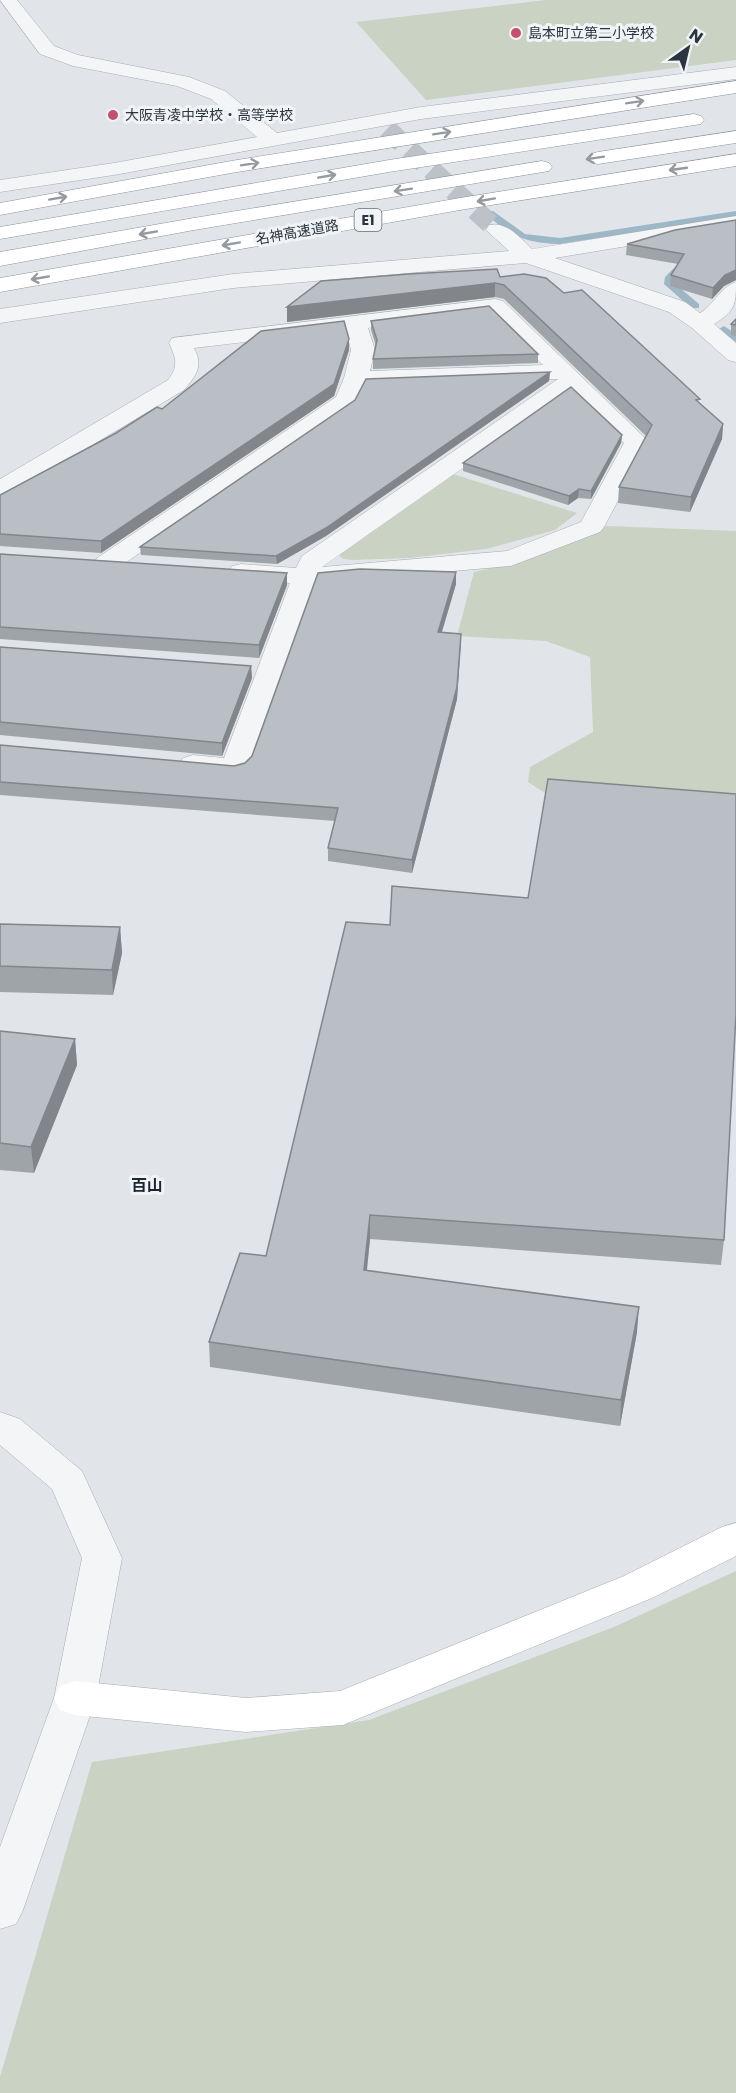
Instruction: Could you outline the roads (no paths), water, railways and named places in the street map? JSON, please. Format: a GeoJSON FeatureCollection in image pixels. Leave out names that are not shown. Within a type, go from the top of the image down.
{"type":"FeatureCollection","features":[{"type":"Feature","properties":{"kind":"main road"},"geometry":{"type":"LineString","coordinates":[[0,209],[231,167],[736,87]]}},
{"type":"Feature","properties":{"kind":"main road"},"geometry":{"type":"LineString","coordinates":[[0,233],[389,166],[714,117]]}},
{"type":"Feature","properties":{"kind":"main road","name":"名神高速道路"},"geometry":{"type":"LineString","coordinates":[[0,259],[194,224],[736,136]]}},
{"type":"Feature","properties":{"kind":"main road","name":"名神高速道路"},"geometry":{"type":"LineString","coordinates":[[0,285],[332,226],[736,160]]}},
{"type":"Feature","properties":{"kind":"main road"},"geometry":{"type":"LineString","coordinates":[[75,1698],[246,1715],[343,1708],[638,1587],[736,1538]]}},
{"type":"Feature","properties":{"kind":"street"},"geometry":{"type":"LineString","coordinates":[[8,0],[47,50],[73,60],[182,81],[218,95],[272,139]]}},
{"type":"Feature","properties":{"kind":"street"},"geometry":{"type":"LineString","coordinates":[[0,186],[114,169],[272,139],[736,73]]}},
{"type":"Feature","properties":{"kind":"street"},"geometry":{"type":"LineString","coordinates":[[0,316],[233,281],[528,256],[736,222]]}},
{"type":"Feature","properties":{"kind":"street"},"geometry":{"type":"LineString","coordinates":[[497,230],[528,256],[677,307],[700,323],[736,355]]}},
{"type":"Feature","properties":{"kind":"street"},"geometry":{"type":"LineString","coordinates":[[700,323],[716,313],[736,289]]}},
{"type":"Feature","properties":{"kind":"street"},"geometry":{"type":"LineString","coordinates":[[0,490],[176,385],[187,372],[188,358],[180,343],[495,306],[637,442],[591,527],[511,558],[304,576],[223,571]]}},
{"type":"Feature","properties":{"kind":"street"},"geometry":{"type":"LineString","coordinates":[[141,566],[94,563],[346,401],[356,378],[363,350],[355,323]]}},
{"type":"Feature","properties":{"kind":"street"},"geometry":{"type":"LineString","coordinates":[[356,378],[567,375]]}},
{"type":"Feature","properties":{"kind":"street"},"geometry":{"type":"LineString","coordinates":[[164,762],[235,768],[259,668],[311,562],[567,375]]}},
{"type":"Feature","properties":{"kind":"street"},"geometry":{"type":"LineString","coordinates":[[0,1426],[68,1481],[102,1558],[75,1698],[1,1902]]}},
{"type":"Feature","properties":{"kind":"waterway"},"geometry":{"type":"LineString","coordinates":[[490,213],[522,236],[537,240],[560,241],[736,214]]}},
{"type":"Feature","properties":{"kind":"waterway"},"geometry":{"type":"LineString","coordinates":[[685,263],[669,279],[669,284],[695,306]]}},
{"type":"Feature","properties":{"kind":"waterway"},"geometry":{"type":"LineString","coordinates":[[724,329],[736,339]]}},
{"type":"Feature","properties":{"kind":"tunnel"},"geometry":{"type":"LineString","coordinates":[[387,129],[497,230]]}},
{"type":"Feature","properties":{"kind":"place","name":"島本町立第二小学校"},"geometry":{"type":"Point","coordinates":[516,33]}},
{"type":"Feature","properties":{"kind":"place","name":"大阪青凌中学校・高等学校"},"geometry":{"type":"Point","coordinates":[113,115]}},
{"type":"Feature","properties":{"kind":"district","name":"百山"},"geometry":{"type":"Point","coordinates":[147,1185]}}]}
